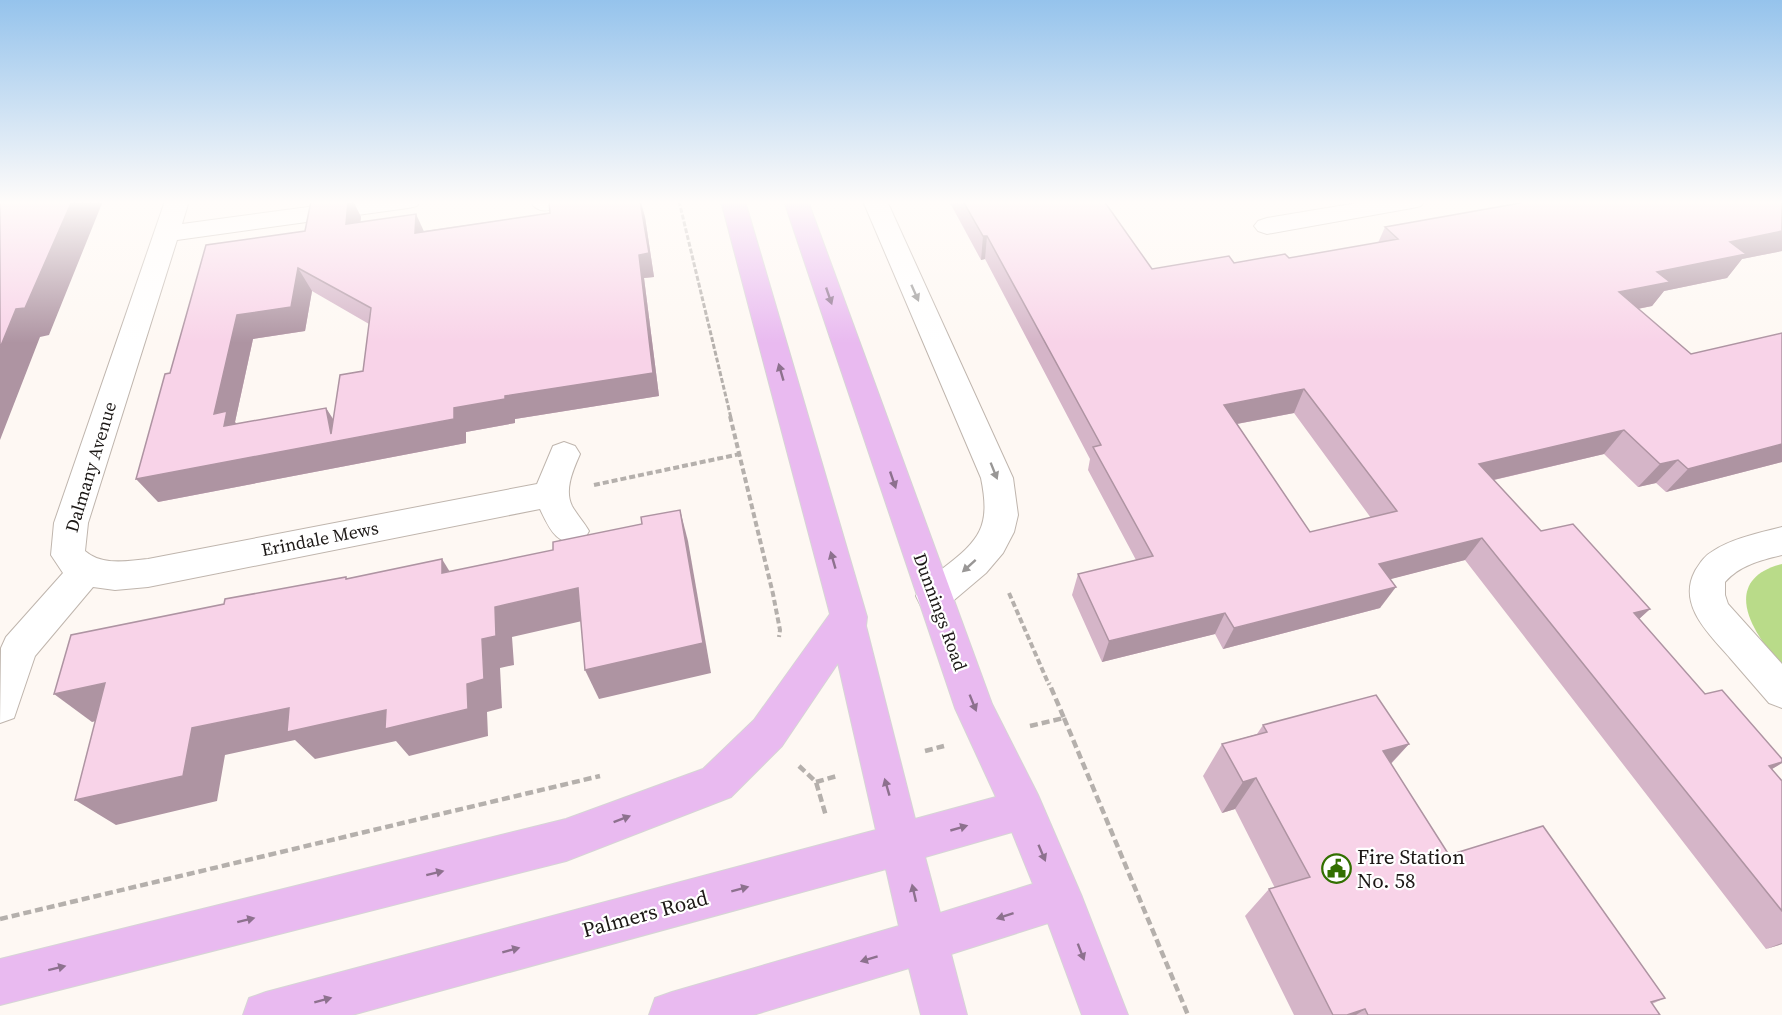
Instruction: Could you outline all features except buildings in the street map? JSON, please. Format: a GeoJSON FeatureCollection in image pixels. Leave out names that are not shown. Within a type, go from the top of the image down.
{"type":"FeatureCollection","features":[{"type":"Feature","properties":{"kind":"main road"},"geometry":{"type":"LineString","coordinates":[[746,248],[849,616],[848,626],[880,762],[944,1015]]}},
{"type":"Feature","properties":{"kind":"main road","name":"Dunnings Road"},"geometry":{"type":"LineString","coordinates":[[813,248],[974,708],[1023,809],[1060,897],[1105,1015]]}},
{"type":"Feature","properties":{"kind":"main road"},"geometry":{"type":"LineString","coordinates":[[0,982],[566,840],[717,783],[768,734],[849,616]]}},
{"type":"Feature","properties":{"kind":"main road","name":"Palmers Road"},"geometry":{"type":"LineString","coordinates":[[266,1015],[1023,809]]}},
{"type":"Feature","properties":{"kind":"main road"},"geometry":{"type":"LineString","coordinates":[[688,1013],[925,942],[1060,897]]}},
{"type":"Feature","properties":{"kind":"street","name":"Dalmany Avenue"},"geometry":{"type":"LineString","coordinates":[[86,571],[75,565],[68,555],[71,523],[161,248]]}},
{"type":"Feature","properties":{"kind":"street"},"geometry":{"type":"LineString","coordinates":[[895,248],[998,478],[1002,499],[1002,518],[994,537],[975,561],[934,596]]}},
{"type":"Feature","properties":{"kind":"street"},"geometry":{"type":"LineString","coordinates":[[564,454],[553,481],[554,507],[572,531]]}},
{"type":"Feature","properties":{"kind":"street","name":"Erindale Mews"},"geometry":{"type":"LineString","coordinates":[[86,571],[108,577],[148,573],[553,494]]}},
{"type":"Feature","properties":{"kind":"street"},"geometry":{"type":"LineString","coordinates":[[1782,541],[1724,560],[1709,575],[1705,585],[1706,598],[1712,612],[1782,691]]}},
{"type":"Feature","properties":{"kind":"street"},"geometry":{"type":"LineString","coordinates":[[0,706],[19,648],[86,571]]}},
{"type":"Feature","properties":{"kind":"path"},"geometry":{"type":"LineString","coordinates":[[691,248],[779,621],[778,640]]}},
{"type":"Feature","properties":{"kind":"path"},"geometry":{"type":"LineString","coordinates":[[553,494],[740,454]]}},
{"type":"Feature","properties":{"kind":"path"},"geometry":{"type":"LineString","coordinates":[[1064,718],[1188,1015]]}},
{"type":"Feature","properties":{"kind":"path"},"geometry":{"type":"LineString","coordinates":[[0,919],[605,775]]}},
{"type":"Feature","properties":{"kind":"green space"},"geometry":{"type":"Polygon","coordinates":[[[1782,564],[1782,665],[1760,638],[1752,624],[1747,609],[1746,595],[1751,582],[1763,572],[1782,564]]]}},
{"type":"Feature","properties":{"kind":"place","name":"Fire Station No. 58"},"geometry":{"type":"Point","coordinates":[1336,869]}}]}
